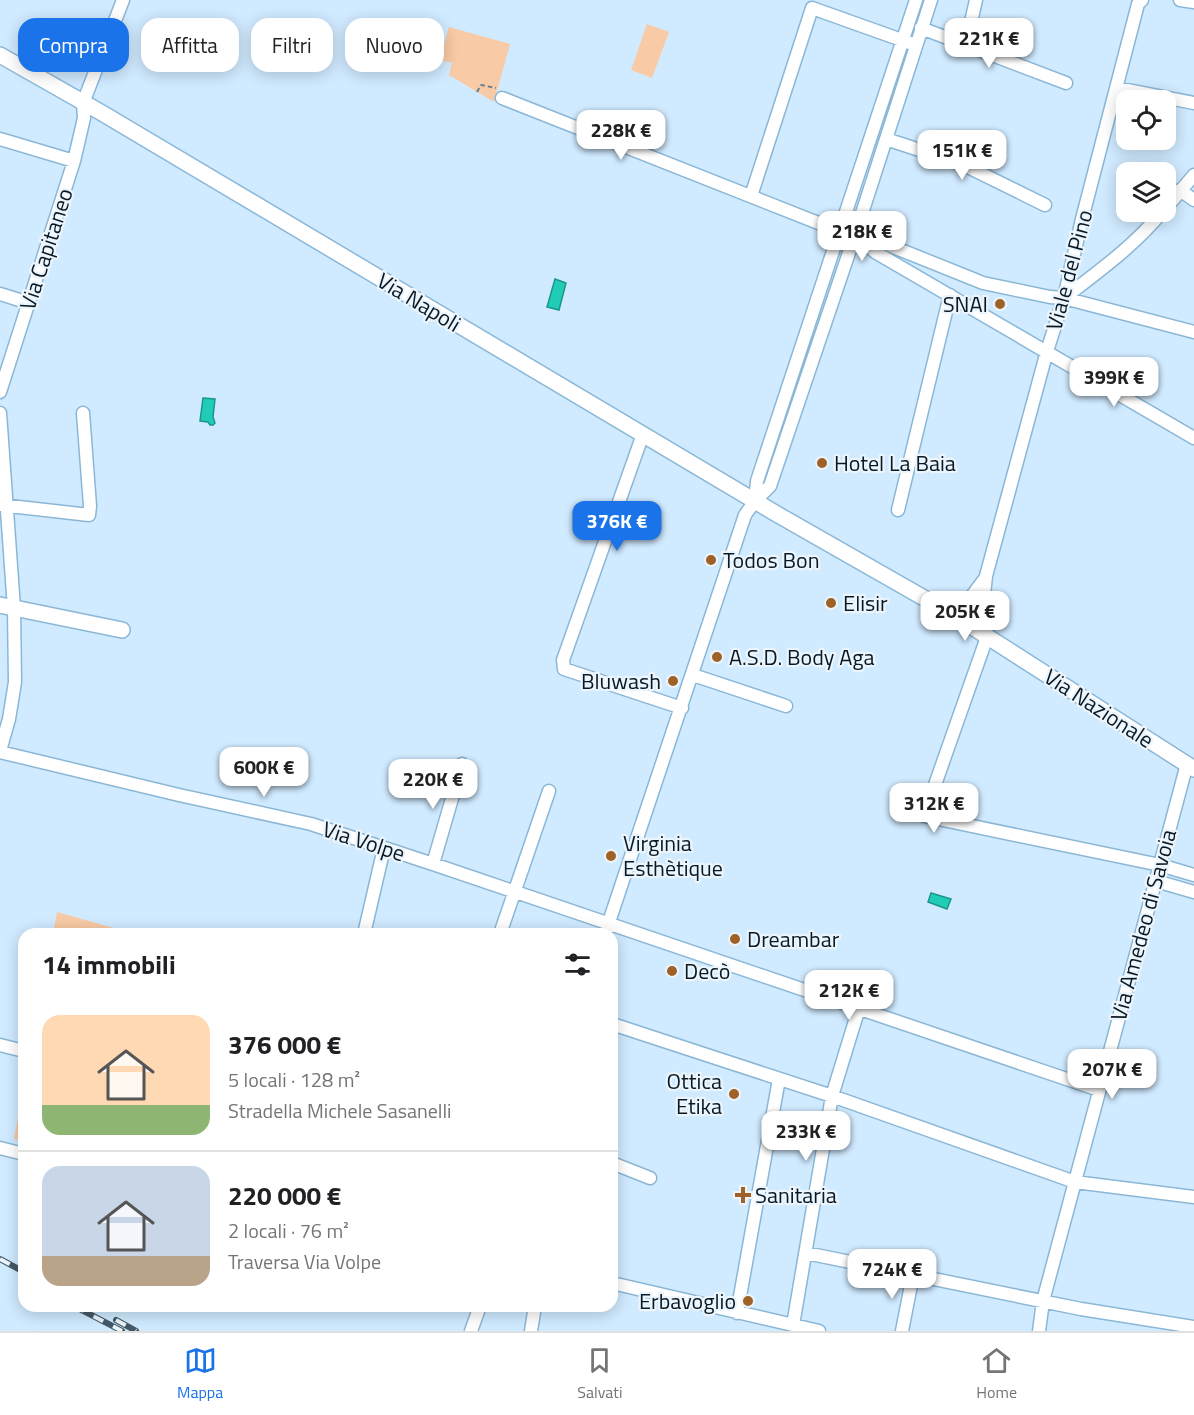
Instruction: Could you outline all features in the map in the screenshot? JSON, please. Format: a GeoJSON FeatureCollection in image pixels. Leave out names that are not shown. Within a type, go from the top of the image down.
{"type":"FeatureCollection","features":[{"type":"Feature","properties":{"kind":"street"},"geometry":{"type":"LineString","coordinates":[[755,501],[757,481],[916,0]]}},
{"type":"Feature","properties":{"kind":"street"},"geometry":{"type":"LineString","coordinates":[[607,928],[745,515],[770,486],[855,236],[931,0]]}},
{"type":"Feature","properties":{"kind":"street"},"geometry":{"type":"LineString","coordinates":[[966,44],[976,0]]}},
{"type":"Feature","properties":{"kind":"street","name":"Viale del Pino"},"geometry":{"type":"LineString","coordinates":[[987,637],[983,604],[986,576],[1047,351],[1064,298],[1079,229],[1138,4],[1142,0]]}},
{"type":"Feature","properties":{"kind":"street"},"geometry":{"type":"LineString","coordinates":[[1180,0],[1194,2]]}},
{"type":"Feature","properties":{"kind":"street","name":"Via Capitaneo"},"geometry":{"type":"LineString","coordinates":[[0,392],[74,161],[84,118],[84,103],[121,2]]}},
{"type":"Feature","properties":{"kind":"street"},"geometry":{"type":"LineString","coordinates":[[751,196],[812,8],[916,45]]}},
{"type":"Feature","properties":{"kind":"street"},"geometry":{"type":"LineString","coordinates":[[921,28],[1066,83]]}},
{"type":"Feature","properties":{"kind":"street","name":"Via Napoli"},"geometry":{"type":"LineString","coordinates":[[0,56],[84,103],[755,501]]}},
{"type":"Feature","properties":{"kind":"street"},"geometry":{"type":"LineString","coordinates":[[1117,88],[1194,103]]}},
{"type":"Feature","properties":{"kind":"street"},"geometry":{"type":"LineString","coordinates":[[498,93],[839,231],[881,242],[983,283],[1064,298],[1194,332]]}},
{"type":"Feature","properties":{"kind":"street"},"geometry":{"type":"LineString","coordinates":[[0,139],[74,161]]}},
{"type":"Feature","properties":{"kind":"street"},"geometry":{"type":"LineString","coordinates":[[886,139],[950,160],[1045,205]]}},
{"type":"Feature","properties":{"kind":"street"},"geometry":{"type":"LineString","coordinates":[[1176,195],[1194,175]]}},
{"type":"Feature","properties":{"kind":"street"},"geometry":{"type":"LineString","coordinates":[[1180,190],[1194,200]]}},
{"type":"Feature","properties":{"kind":"street"},"geometry":{"type":"LineString","coordinates":[[1064,298],[1132,244],[1153,222]]}},
{"type":"Feature","properties":{"kind":"street"},"geometry":{"type":"LineString","coordinates":[[855,236],[875,252],[1194,438]]}},
{"type":"Feature","properties":{"kind":"street"},"geometry":{"type":"LineString","coordinates":[[0,294],[29,303]]}},
{"type":"Feature","properties":{"kind":"street"},"geometry":{"type":"LineString","coordinates":[[898,510],[950,295]]}},
{"type":"Feature","properties":{"kind":"street"},"geometry":{"type":"LineString","coordinates":[[0,413],[7,607],[15,682],[9,719],[0,751]]}},
{"type":"Feature","properties":{"kind":"street"},"geometry":{"type":"LineString","coordinates":[[3,505],[89,515],[83,413]]}},
{"type":"Feature","properties":{"kind":"street"},"geometry":{"type":"LineString","coordinates":[[643,434],[563,660],[564,669],[682,708]]}},
{"type":"Feature","properties":{"kind":"street","name":"Via Nazionale"},"geometry":{"type":"LineString","coordinates":[[755,501],[952,614],[1191,767]]}},
{"type":"Feature","properties":{"kind":"street","name":"Viale del Pino"},"geometry":{"type":"LineString","coordinates":[[952,614],[970,597],[986,576]]}},
{"type":"Feature","properties":{"kind":"street"},"geometry":{"type":"LineString","coordinates":[[7,607],[122,630]]}},
{"type":"Feature","properties":{"kind":"street"},"geometry":{"type":"LineString","coordinates":[[987,637],[924,816],[1160,865],[1194,875]]}},
{"type":"Feature","properties":{"kind":"street"},"geometry":{"type":"LineString","coordinates":[[693,675],[786,706]]}},
{"type":"Feature","properties":{"kind":"street","name":"Via Volpe"},"geometry":{"type":"LineString","coordinates":[[0,751],[179,795],[311,824],[515,892],[605,928]]}},
{"type":"Feature","properties":{"kind":"street"},"geometry":{"type":"LineString","coordinates":[[433,864],[462,764]]}},
{"type":"Feature","properties":{"kind":"street","name":"Via Amedeo di Savoia"},"geometry":{"type":"LineString","coordinates":[[1039,1331],[1043,1301],[1099,1090],[1160,865],[1191,767]]}},
{"type":"Feature","properties":{"kind":"street"},"geometry":{"type":"LineString","coordinates":[[502,928],[549,791]]}},
{"type":"Feature","properties":{"kind":"street"},"geometry":{"type":"LineString","coordinates":[[365,928],[384,848]]}},
{"type":"Feature","properties":{"kind":"street"},"geometry":{"type":"LineString","coordinates":[[1156,881],[1194,892]]}},
{"type":"Feature","properties":{"kind":"street","name":"Via Volpe"},"geometry":{"type":"LineString","coordinates":[[618,932],[859,1008],[1099,1090]]}},
{"type":"Feature","properties":{"kind":"street"},"geometry":{"type":"LineString","coordinates":[[794,1325],[832,1096],[859,1008]]}},
{"type":"Feature","properties":{"kind":"street"},"geometry":{"type":"LineString","coordinates":[[618,1026],[832,1096],[1075,1182],[1194,1197]]}},
{"type":"Feature","properties":{"kind":"street"},"geometry":{"type":"LineString","coordinates":[[0,1046],[18,1050]]}},
{"type":"Feature","properties":{"kind":"street"},"geometry":{"type":"LineString","coordinates":[[737,1313],[779,1079]]}},
{"type":"Feature","properties":{"kind":"street"},"geometry":{"type":"LineString","coordinates":[[0,1148],[18,1152]]}},
{"type":"Feature","properties":{"kind":"street"},"geometry":{"type":"LineString","coordinates":[[618,1165],[650,1178]]}},
{"type":"Feature","properties":{"kind":"street"},"geometry":{"type":"LineString","coordinates":[[806,1253],[1081,1309],[1194,1327]]}},
{"type":"Feature","properties":{"kind":"street"},"geometry":{"type":"LineString","coordinates":[[902,1331],[913,1275]]}},
{"type":"Feature","properties":{"kind":"street"},"geometry":{"type":"LineString","coordinates":[[618,1284],[812,1330]]}},
{"type":"Feature","properties":{"kind":"street"},"geometry":{"type":"LineString","coordinates":[[471,1331],[478,1312]]}},
{"type":"Feature","properties":{"kind":"street"},"geometry":{"type":"LineString","coordinates":[[531,1331],[534,1312]]}},
{"type":"Feature","properties":{"kind":"path"},"geometry":{"type":"LineString","coordinates":[[477,92],[481,85],[498,93]]}},
{"type":"Feature","properties":{"kind":"shaded area"},"geometry":{"type":"Polygon","coordinates":[[[647,24],[669,32],[652,78],[631,70],[647,24]]]}},
{"type":"Feature","properties":{"kind":"shaded area"},"geometry":{"type":"Polygon","coordinates":[[[449,27],[510,44],[494,102],[449,75],[452,63],[444,61],[444,45],[449,27]]]}},
{"type":"Feature","properties":{"kind":"shaded area"},"geometry":{"type":"Polygon","coordinates":[[[555,279],[566,283],[559,310],[547,307],[555,279]]]}},
{"type":"Feature","properties":{"kind":"shaded area"},"geometry":{"type":"Polygon","coordinates":[[[203,398],[215,399],[213,417],[215,423],[213,425],[200,421],[203,398]]]}},
{"type":"Feature","properties":{"kind":"shaded area"},"geometry":{"type":"Polygon","coordinates":[[[931,893],[951,899],[947,909],[928,902],[931,893]]]}},
{"type":"Feature","properties":{"kind":"shaded area"},"geometry":{"type":"Polygon","coordinates":[[[57,912],[114,928],[54,928],[57,912]]]}},
{"type":"Feature","properties":{"kind":"shaded area"},"geometry":{"type":"Polygon","coordinates":[[[18,1117],[18,1140],[14,1139],[18,1117]]]}},
{"type":"Feature","properties":{"kind":"railway"},"geometry":{"type":"LineString","coordinates":[[0,1259],[18,1269]]}},
{"type":"Feature","properties":{"kind":"railway"},"geometry":{"type":"LineString","coordinates":[[86,1312],[122,1331]]}},
{"type":"Feature","properties":{"kind":"railway"},"geometry":{"type":"LineString","coordinates":[[116,1320],[136,1331]]}},
{"type":"Feature","properties":{"kind":"place","name":"SNAI"},"geometry":{"type":"Point","coordinates":[1000,304]}},
{"type":"Feature","properties":{"kind":"place","name":"Hotel La Baia"},"geometry":{"type":"Point","coordinates":[822,463]}},
{"type":"Feature","properties":{"kind":"place","name":"Todos Bon"},"geometry":{"type":"Point","coordinates":[711,560]}},
{"type":"Feature","properties":{"kind":"place","name":"Elisir"},"geometry":{"type":"Point","coordinates":[831,603]}},
{"type":"Feature","properties":{"kind":"place","name":"A.S.D. Body Aga"},"geometry":{"type":"Point","coordinates":[717,657]}},
{"type":"Feature","properties":{"kind":"place","name":"Bluwash"},"geometry":{"type":"Point","coordinates":[673,681]}},
{"type":"Feature","properties":{"kind":"place","name":"Virginia Esthètique"},"geometry":{"type":"Point","coordinates":[611,856]}},
{"type":"Feature","properties":{"kind":"place","name":"Dreambar"},"geometry":{"type":"Point","coordinates":[735,939]}},
{"type":"Feature","properties":{"kind":"place","name":"Decò"},"geometry":{"type":"Point","coordinates":[672,971]}},
{"type":"Feature","properties":{"kind":"place","name":"Ottica Etika"},"geometry":{"type":"Point","coordinates":[734,1094]}},
{"type":"Feature","properties":{"kind":"place","name":"Sanitaria"},"geometry":{"type":"Point","coordinates":[743,1195]}},
{"type":"Feature","properties":{"kind":"place","name":"Erbavoglio"},"geometry":{"type":"Point","coordinates":[748,1301]}}]}
